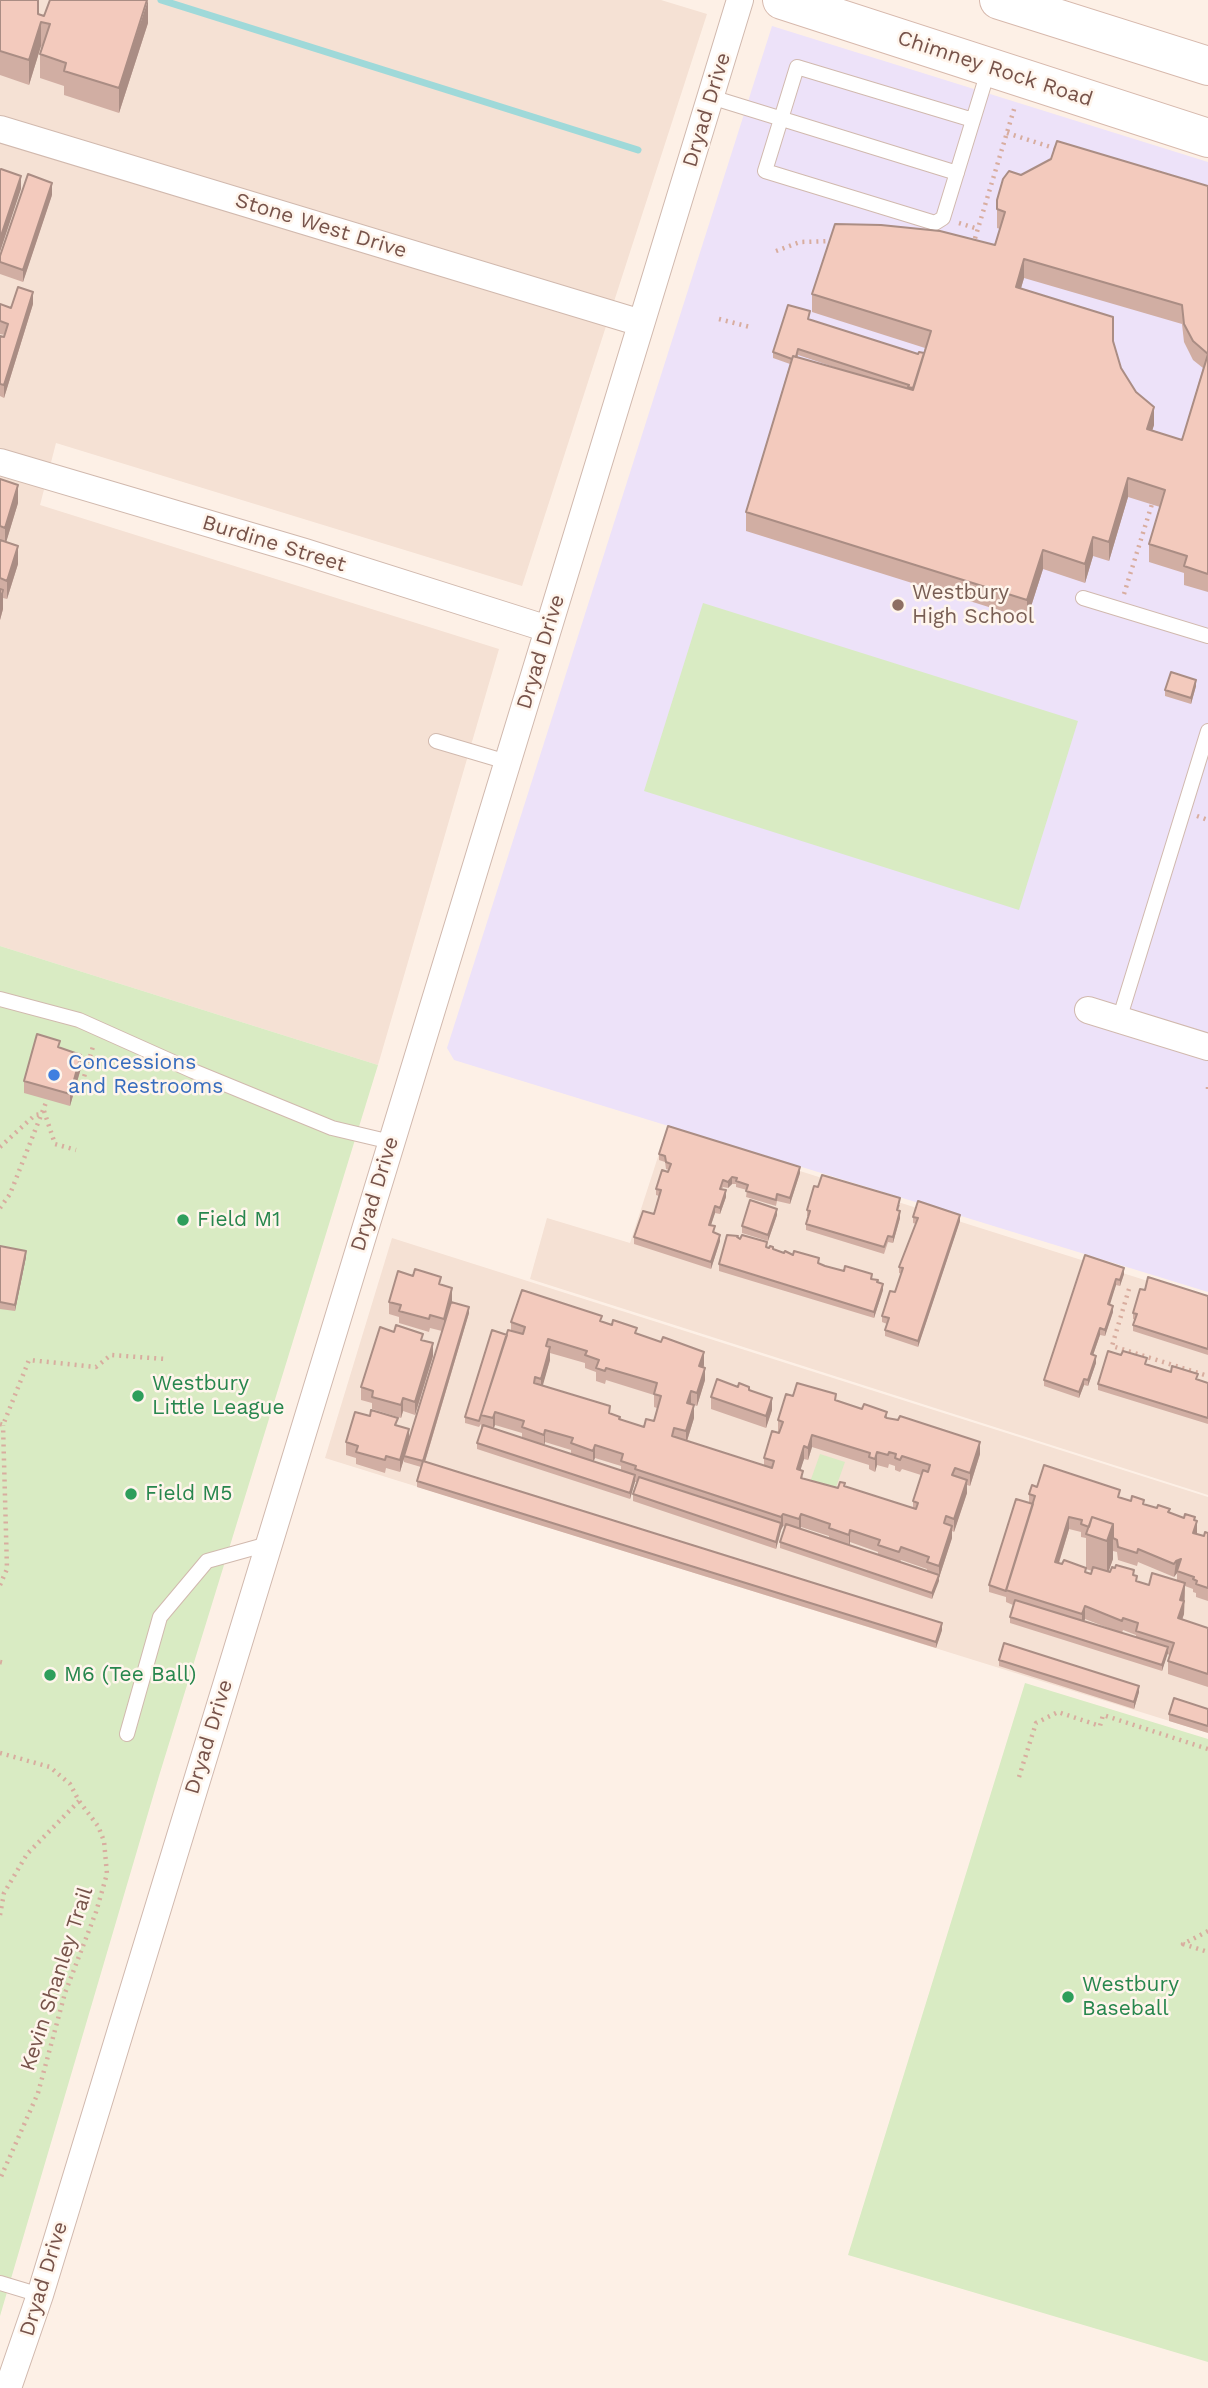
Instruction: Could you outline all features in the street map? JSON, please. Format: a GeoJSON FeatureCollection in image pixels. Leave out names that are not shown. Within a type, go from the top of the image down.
{"type":"FeatureCollection","features":[{"type":"Feature","properties":{"kind":"main road","name":"Chimney Rock Road"},"geometry":{"type":"LineString","coordinates":[[782,0],[1208,138]]}},
{"type":"Feature","properties":{"kind":"main road"},"geometry":{"type":"LineString","coordinates":[[999,0],[1208,66]]}},
{"type":"Feature","properties":{"kind":"street","name":"Dryad Drive"},"geometry":{"type":"LineString","coordinates":[[8,2388],[40,2295],[740,0]]}},
{"type":"Feature","properties":{"kind":"street","name":"Stone West Drive"},"geometry":{"type":"LineString","coordinates":[[0,129],[641,323]]}},
{"type":"Feature","properties":{"kind":"street","name":"Burdine Street"},"geometry":{"type":"LineString","coordinates":[[0,462],[305,552],[548,629]]}},
{"type":"Feature","properties":{"kind":"street"},"geometry":{"type":"LineString","coordinates":[[1088,1010],[1208,1047]]}},
{"type":"Feature","properties":{"kind":"lane"},"geometry":{"type":"LineString","coordinates":[[973,120],[797,67],[765,171],[935,223],[943,218],[957,173],[973,120],[989,67]]}},
{"type":"Feature","properties":{"kind":"lane"},"geometry":{"type":"LineString","coordinates":[[711,97],[957,173]]}},
{"type":"Feature","properties":{"kind":"lane"},"geometry":{"type":"LineString","coordinates":[[1083,598],[1208,636]]}},
{"type":"Feature","properties":{"kind":"lane"},"geometry":{"type":"LineString","coordinates":[[1119,1020],[1208,731]]}},
{"type":"Feature","properties":{"kind":"lane"},"geometry":{"type":"LineString","coordinates":[[436,741],[507,762]]}},
{"type":"Feature","properties":{"kind":"lane"},"geometry":{"type":"LineString","coordinates":[[0,999],[79,1020],[193,1071],[332,1128],[391,1142]]}},
{"type":"Feature","properties":{"kind":"lane"},"geometry":{"type":"LineString","coordinates":[[127,1734],[160,1617],[207,1561],[268,1544]]}},
{"type":"Feature","properties":{"kind":"lane"},"geometry":{"type":"LineString","coordinates":[[0,2283],[40,2295]]}},
{"type":"Feature","properties":{"kind":"path"},"geometry":{"type":"LineString","coordinates":[[971,253],[1019,96]]}},
{"type":"Feature","properties":{"kind":"path"},"geometry":{"type":"LineString","coordinates":[[1007,133],[1070,153]]}},
{"type":"Feature","properties":{"kind":"path"},"geometry":{"type":"LineString","coordinates":[[954,221],[978,229]]}},
{"type":"Feature","properties":{"kind":"path"},"geometry":{"type":"LineString","coordinates":[[776,251],[800,242],[837,241]]}},
{"type":"Feature","properties":{"kind":"path"},"geometry":{"type":"LineString","coordinates":[[719,319],[750,327]]}},
{"type":"Feature","properties":{"kind":"path"},"geometry":{"type":"LineString","coordinates":[[1119,609],[1152,504]]}},
{"type":"Feature","properties":{"kind":"path"},"geometry":{"type":"LineString","coordinates":[[76,1083],[82,1084],[98,1029]]}},
{"type":"Feature","properties":{"kind":"path"},"geometry":{"type":"LineString","coordinates":[[0,1208],[9,1194],[47,1100]]}},
{"type":"Feature","properties":{"kind":"path"},"geometry":{"type":"LineString","coordinates":[[0,1147],[42,1112]]}},
{"type":"Feature","properties":{"kind":"path"},"geometry":{"type":"LineString","coordinates":[[42,1112],[55,1144],[76,1150]]}},
{"type":"Feature","properties":{"kind":"path"},"geometry":{"type":"LineString","coordinates":[[1129,1289],[1112,1346],[1208,1376]]}},
{"type":"Feature","properties":{"kind":"path"},"geometry":{"type":"LineString","coordinates":[[0,1586],[7,1569],[1,1424],[29,1360],[96,1367],[111,1355],[165,1359]]}},
{"type":"Feature","properties":{"kind":"path"},"geometry":{"type":"LineString","coordinates":[[1019,1777],[1036,1723],[1058,1712],[1100,1726],[1103,1715],[1208,1749]]}},
{"type":"Feature","properties":{"kind":"path","name":"Kevin Shanley Trail"},"geometry":{"type":"LineString","coordinates":[[0,1753],[50,1767],[70,1784],[98,1826],[104,1842],[107,1874],[96,1912],[65,1993],[38,2093],[0,2179]]}},
{"type":"Feature","properties":{"kind":"path"},"geometry":{"type":"LineString","coordinates":[[0,1915],[4,1893],[27,1854],[79,1801]]}},
{"type":"Feature","properties":{"kind":"path"},"geometry":{"type":"LineString","coordinates":[[1208,1931],[1183,1944],[1208,1952]]}},
{"type":"Feature","properties":{"kind":"shaded area"},"geometry":{"type":"Polygon","coordinates":[[[0,0],[661,0],[707,14],[522,586],[56,443],[40,505],[499,649],[378,1065],[0,946],[0,0]]]}},
{"type":"Feature","properties":{"kind":"shaded area","name":"Westbury High School"},"geometry":{"type":"Polygon","coordinates":[[[772,26],[1208,162],[1208,1292],[454,1060],[447,1048],[772,26]]]}},
{"type":"Feature","properties":{"kind":"shaded area"},"geometry":{"type":"Polygon","coordinates":[[[667,1129],[1208,1300],[1208,1495],[530,1279],[547,1218],[630,1243],[667,1129]]]}},
{"type":"Feature","properties":{"kind":"shaded area"},"geometry":{"type":"Polygon","coordinates":[[[392,1238],[1208,1497],[1208,1733],[325,1458],[392,1238]]]}},
{"type":"Feature","properties":{"kind":"green space"},"geometry":{"type":"Polygon","coordinates":[[[703,603],[1078,721],[1019,910],[644,791],[703,603]]]}},
{"type":"Feature","properties":{"kind":"green space","name":"Westbury Little League"},"geometry":{"type":"Polygon","coordinates":[[[0,946],[378,1065],[159,1776],[0,2316],[0,946]]]}},
{"type":"Feature","properties":{"kind":"green space"},"geometry":{"type":"Polygon","coordinates":[[[820,1454],[845,1462],[835,1490],[810,1482],[820,1454]]]}},
{"type":"Feature","properties":{"kind":"green space","name":"Westbury Baseball"},"geometry":{"type":"Polygon","coordinates":[[[1025,1683],[1208,1739],[1208,2362],[848,2255],[1025,1683]]]}},
{"type":"Feature","properties":{"kind":"building"},"geometry":{"type":"Polygon","coordinates":[[[0,0],[38,0],[38,14],[44,16],[50,0],[147,0],[119,88],[64,71],[66,63],[40,54],[50,24],[41,22],[29,60],[0,51],[0,0]]]}},
{"type":"Feature","properties":{"kind":"building"},"geometry":{"type":"Polygon","coordinates":[[[1057,141],[1208,186],[1208,354],[1208,574],[1184,566],[1187,556],[1149,544],[1165,490],[1128,478],[1109,542],[1093,537],[1085,564],[1043,550],[1027,600],[746,512],[793,356],[913,390],[931,331],[812,294],[835,224],[940,231],[995,245],[1005,212],[997,209],[1003,179],[1009,171],[1021,175],[1051,159],[1057,141]],[[1024,259],[1016,287],[1113,317],[1113,341],[1121,368],[1136,392],[1154,407],[1147,429],[1182,440],[1208,354],[1193,341],[1184,324],[1182,305],[1024,259]]]}},
{"type":"Feature","properties":{"kind":"building"},"geometry":{"type":"Polygon","coordinates":[[[0,170],[21,176],[0,239],[0,170]]]}},
{"type":"Feature","properties":{"kind":"building"},"geometry":{"type":"Polygon","coordinates":[[[28,174],[52,183],[23,270],[0,262],[0,256],[28,174]]]}},
{"type":"Feature","properties":{"kind":"building"},"geometry":{"type":"Polygon","coordinates":[[[18,287],[33,292],[4,385],[0,384],[0,336],[4,337],[8,324],[0,321],[0,304],[11,308],[18,287]]]}},
{"type":"Feature","properties":{"kind":"building"},"geometry":{"type":"Polygon","coordinates":[[[788,305],[810,311],[808,319],[918,354],[924,353],[913,388],[798,349],[796,357],[793,356],[792,359],[773,352],[788,305]]]}},
{"type":"Feature","properties":{"kind":"building"},"geometry":{"type":"Polygon","coordinates":[[[0,479],[18,485],[5,528],[0,526],[0,479]]]}},
{"type":"Feature","properties":{"kind":"building"},"geometry":{"type":"Polygon","coordinates":[[[0,540],[18,546],[7,581],[0,578],[0,540]]]}},
{"type":"Feature","properties":{"kind":"building"},"geometry":{"type":"Polygon","coordinates":[[[1171,672],[1196,680],[1191,698],[1165,690],[1171,672]]]}},
{"type":"Feature","properties":{"kind":"building","name":"Concessions and Restrooms"},"geometry":{"type":"Polygon","coordinates":[[[37,1034],[60,1041],[58,1047],[81,1055],[70,1094],[24,1081],[37,1034]]]}},
{"type":"Feature","properties":{"kind":"building"},"geometry":{"type":"Polygon","coordinates":[[[668,1126],[800,1167],[790,1198],[777,1194],[776,1200],[746,1191],[748,1185],[736,1181],[737,1178],[732,1177],[728,1182],[723,1180],[720,1189],[726,1190],[720,1208],[715,1206],[709,1225],[715,1226],[713,1232],[720,1235],[711,1262],[634,1237],[643,1211],[654,1214],[661,1190],[656,1189],[662,1170],[668,1172],[671,1164],[666,1162],[665,1156],[659,1154],[668,1126]]]}},
{"type":"Feature","properties":{"kind":"building"},"geometry":{"type":"Polygon","coordinates":[[[822,1175],[900,1198],[897,1210],[900,1211],[893,1237],[888,1236],[884,1247],[806,1224],[814,1186],[818,1187],[822,1175]]]}},
{"type":"Feature","properties":{"kind":"building"},"geometry":{"type":"Polygon","coordinates":[[[750,1200],[777,1209],[768,1235],[742,1226],[750,1200]]]}},
{"type":"Feature","properties":{"kind":"building"},"geometry":{"type":"Polygon","coordinates":[[[918,1201],[960,1215],[918,1341],[885,1330],[889,1318],[882,1316],[890,1291],[895,1292],[903,1268],[899,1267],[918,1218],[913,1217],[918,1201]]]}},
{"type":"Feature","properties":{"kind":"building"},"geometry":{"type":"Polygon","coordinates":[[[727,1235],[738,1236],[740,1239],[742,1235],[767,1242],[766,1247],[773,1247],[784,1253],[785,1251],[793,1255],[794,1251],[819,1258],[818,1263],[825,1266],[844,1271],[845,1266],[872,1274],[871,1279],[883,1284],[874,1312],[719,1264],[727,1235]]]}},
{"type":"Feature","properties":{"kind":"building"},"geometry":{"type":"Polygon","coordinates":[[[0,1246],[26,1251],[15,1305],[0,1302],[0,1246]]]}},
{"type":"Feature","properties":{"kind":"building"},"geometry":{"type":"Polygon","coordinates":[[[1085,1255],[1124,1268],[1120,1280],[1116,1279],[1108,1304],[1113,1306],[1105,1330],[1100,1328],[1091,1354],[1096,1356],[1088,1380],[1084,1379],[1079,1392],[1044,1380],[1085,1255]]]}},
{"type":"Feature","properties":{"kind":"building"},"geometry":{"type":"Polygon","coordinates":[[[415,1269],[441,1277],[439,1284],[452,1288],[444,1319],[430,1315],[429,1319],[399,1311],[401,1305],[389,1302],[398,1271],[413,1276],[415,1269]]]}},
{"type":"Feature","properties":{"kind":"building"},"geometry":{"type":"Polygon","coordinates":[[[1148,1277],[1208,1296],[1208,1349],[1133,1325],[1137,1314],[1133,1313],[1140,1289],[1145,1290],[1148,1277]]]}},
{"type":"Feature","properties":{"kind":"building"},"geometry":{"type":"Polygon","coordinates":[[[522,1290],[602,1316],[600,1321],[612,1325],[613,1320],[637,1328],[635,1333],[661,1342],[663,1337],[704,1352],[699,1366],[705,1368],[697,1393],[691,1391],[687,1403],[694,1405],[686,1431],[674,1428],[672,1436],[772,1468],[774,1461],[764,1458],[772,1431],[779,1433],[783,1422],[778,1420],[786,1394],[793,1396],[797,1383],[836,1394],[835,1400],[862,1409],[864,1404],[887,1412],[887,1418],[898,1420],[900,1416],[980,1442],[970,1473],[955,1468],[952,1475],[967,1480],[954,1519],[946,1516],[944,1523],[952,1526],[939,1566],[927,1562],[929,1557],[901,1547],[899,1552],[878,1545],[880,1540],[850,1530],[849,1535],[829,1528],[830,1524],[801,1514],[799,1519],[783,1514],[781,1517],[635,1469],[636,1466],[621,1461],[623,1454],[595,1445],[593,1451],[571,1443],[573,1438],[545,1430],[544,1435],[522,1427],[524,1421],[495,1412],[493,1418],[481,1415],[508,1330],[523,1334],[525,1327],[511,1322],[522,1290]],[[548,1339],[546,1346],[550,1347],[541,1379],[535,1377],[534,1383],[610,1406],[609,1413],[644,1427],[646,1419],[654,1421],[661,1396],[654,1394],[657,1383],[606,1368],[605,1371],[596,1368],[599,1360],[585,1355],[587,1351],[548,1339]],[[812,1435],[808,1448],[804,1446],[797,1469],[803,1471],[801,1478],[838,1488],[840,1482],[845,1483],[844,1486],[916,1509],[918,1503],[913,1501],[923,1470],[928,1472],[930,1465],[902,1456],[900,1460],[895,1458],[896,1454],[889,1452],[888,1455],[877,1452],[875,1459],[869,1457],[870,1453],[812,1435]]]}},
{"type":"Feature","properties":{"kind":"building"},"geometry":{"type":"Polygon","coordinates":[[[451,1302],[469,1307],[423,1461],[404,1456],[451,1302]]]}},
{"type":"Feature","properties":{"kind":"building"},"geometry":{"type":"Polygon","coordinates":[[[396,1325],[423,1334],[421,1340],[433,1343],[415,1402],[403,1398],[401,1405],[372,1397],[373,1391],[361,1387],[380,1327],[394,1332],[396,1325]]]}},
{"type":"Feature","properties":{"kind":"building"},"geometry":{"type":"Polygon","coordinates":[[[492,1330],[507,1335],[479,1421],[465,1417],[492,1330]]]}},
{"type":"Feature","properties":{"kind":"building"},"geometry":{"type":"Polygon","coordinates":[[[1108,1351],[1121,1355],[1123,1351],[1147,1358],[1145,1364],[1171,1372],[1172,1366],[1198,1374],[1196,1379],[1208,1383],[1208,1418],[1098,1384],[1108,1351]]]}},
{"type":"Feature","properties":{"kind":"building"},"geometry":{"type":"Polygon","coordinates":[[[717,1379],[738,1387],[739,1383],[749,1387],[749,1390],[772,1398],[766,1416],[711,1397],[717,1379]]]}},
{"type":"Feature","properties":{"kind":"building"},"geometry":{"type":"Polygon","coordinates":[[[371,1410],[398,1418],[395,1425],[409,1429],[400,1460],[386,1456],[385,1460],[356,1452],[358,1446],[346,1442],[355,1412],[370,1416],[371,1410]]]}},
{"type":"Feature","properties":{"kind":"building"},"geometry":{"type":"Polygon","coordinates":[[[483,1425],[635,1475],[630,1493],[477,1443],[483,1425]]]}},
{"type":"Feature","properties":{"kind":"building"},"geometry":{"type":"Polygon","coordinates":[[[423,1461],[942,1623],[936,1642],[417,1481],[423,1461]]]}},
{"type":"Feature","properties":{"kind":"building"},"geometry":{"type":"Polygon","coordinates":[[[1044,1465],[1120,1490],[1118,1497],[1131,1501],[1132,1496],[1144,1500],[1143,1504],[1170,1509],[1168,1512],[1184,1518],[1185,1514],[1195,1517],[1194,1520],[1197,1521],[1193,1533],[1204,1536],[1205,1532],[1208,1533],[1208,1588],[1196,1584],[1194,1577],[1177,1571],[1181,1559],[1174,1564],[1138,1549],[1137,1553],[1118,1547],[1117,1540],[1113,1538],[1113,1524],[1092,1517],[1089,1527],[1081,1524],[1082,1520],[1069,1517],[1055,1562],[1062,1564],[1064,1560],[1086,1568],[1085,1572],[1091,1574],[1093,1567],[1110,1572],[1116,1565],[1134,1570],[1136,1581],[1149,1585],[1152,1573],[1185,1583],[1180,1600],[1184,1601],[1178,1618],[1208,1628],[1208,1674],[1168,1661],[1174,1643],[1136,1631],[1138,1623],[1123,1618],[1122,1621],[1085,1606],[1082,1614],[1006,1590],[1035,1496],[1029,1494],[1032,1485],[1037,1487],[1044,1465]]]}},
{"type":"Feature","properties":{"kind":"building"},"geometry":{"type":"Polygon","coordinates":[[[639,1477],[781,1523],[776,1542],[633,1494],[639,1477]]]}},
{"type":"Feature","properties":{"kind":"building"},"geometry":{"type":"Polygon","coordinates":[[[1016,1499],[1033,1504],[1006,1591],[989,1585],[1016,1499]]]}},
{"type":"Feature","properties":{"kind":"building"},"geometry":{"type":"Polygon","coordinates":[[[1092,1517],[1113,1524],[1107,1541],[1086,1534],[1092,1517]]]}},
{"type":"Feature","properties":{"kind":"building"},"geometry":{"type":"Polygon","coordinates":[[[786,1524],[939,1575],[932,1593],[780,1542],[786,1524]]]}},
{"type":"Feature","properties":{"kind":"building"},"geometry":{"type":"Polygon","coordinates":[[[1015,1600],[1168,1647],[1162,1665],[1010,1617],[1015,1600]]]}},
{"type":"Feature","properties":{"kind":"building"},"geometry":{"type":"Polygon","coordinates":[[[1004,1643],[1139,1686],[1134,1702],[999,1660],[1004,1643]]]}},
{"type":"Feature","properties":{"kind":"building"},"geometry":{"type":"Polygon","coordinates":[[[1174,1698],[1208,1709],[1208,1726],[1169,1714],[1174,1698]]]}},
{"type":"Feature","properties":{"kind":"waterway"},"geometry":{"type":"LineString","coordinates":[[161,0],[638,150]]}},
{"type":"Feature","properties":{"kind":"place","name":"Westbury High School"},"geometry":{"type":"Point","coordinates":[898,605]}},
{"type":"Feature","properties":{"kind":"place","name":"Concessions and Restrooms"},"geometry":{"type":"Point","coordinates":[54,1075]}},
{"type":"Feature","properties":{"kind":"place","name":"Field M1"},"geometry":{"type":"Point","coordinates":[183,1220]}},
{"type":"Feature","properties":{"kind":"place","name":"Westbury Little League"},"geometry":{"type":"Point","coordinates":[138,1396]}},
{"type":"Feature","properties":{"kind":"place","name":"Field M5"},"geometry":{"type":"Point","coordinates":[131,1494]}},
{"type":"Feature","properties":{"kind":"place","name":"M6 (Tee Ball)"},"geometry":{"type":"Point","coordinates":[50,1675]}},
{"type":"Feature","properties":{"kind":"place","name":"Westbury Baseball"},"geometry":{"type":"Point","coordinates":[1068,1997]}}]}
